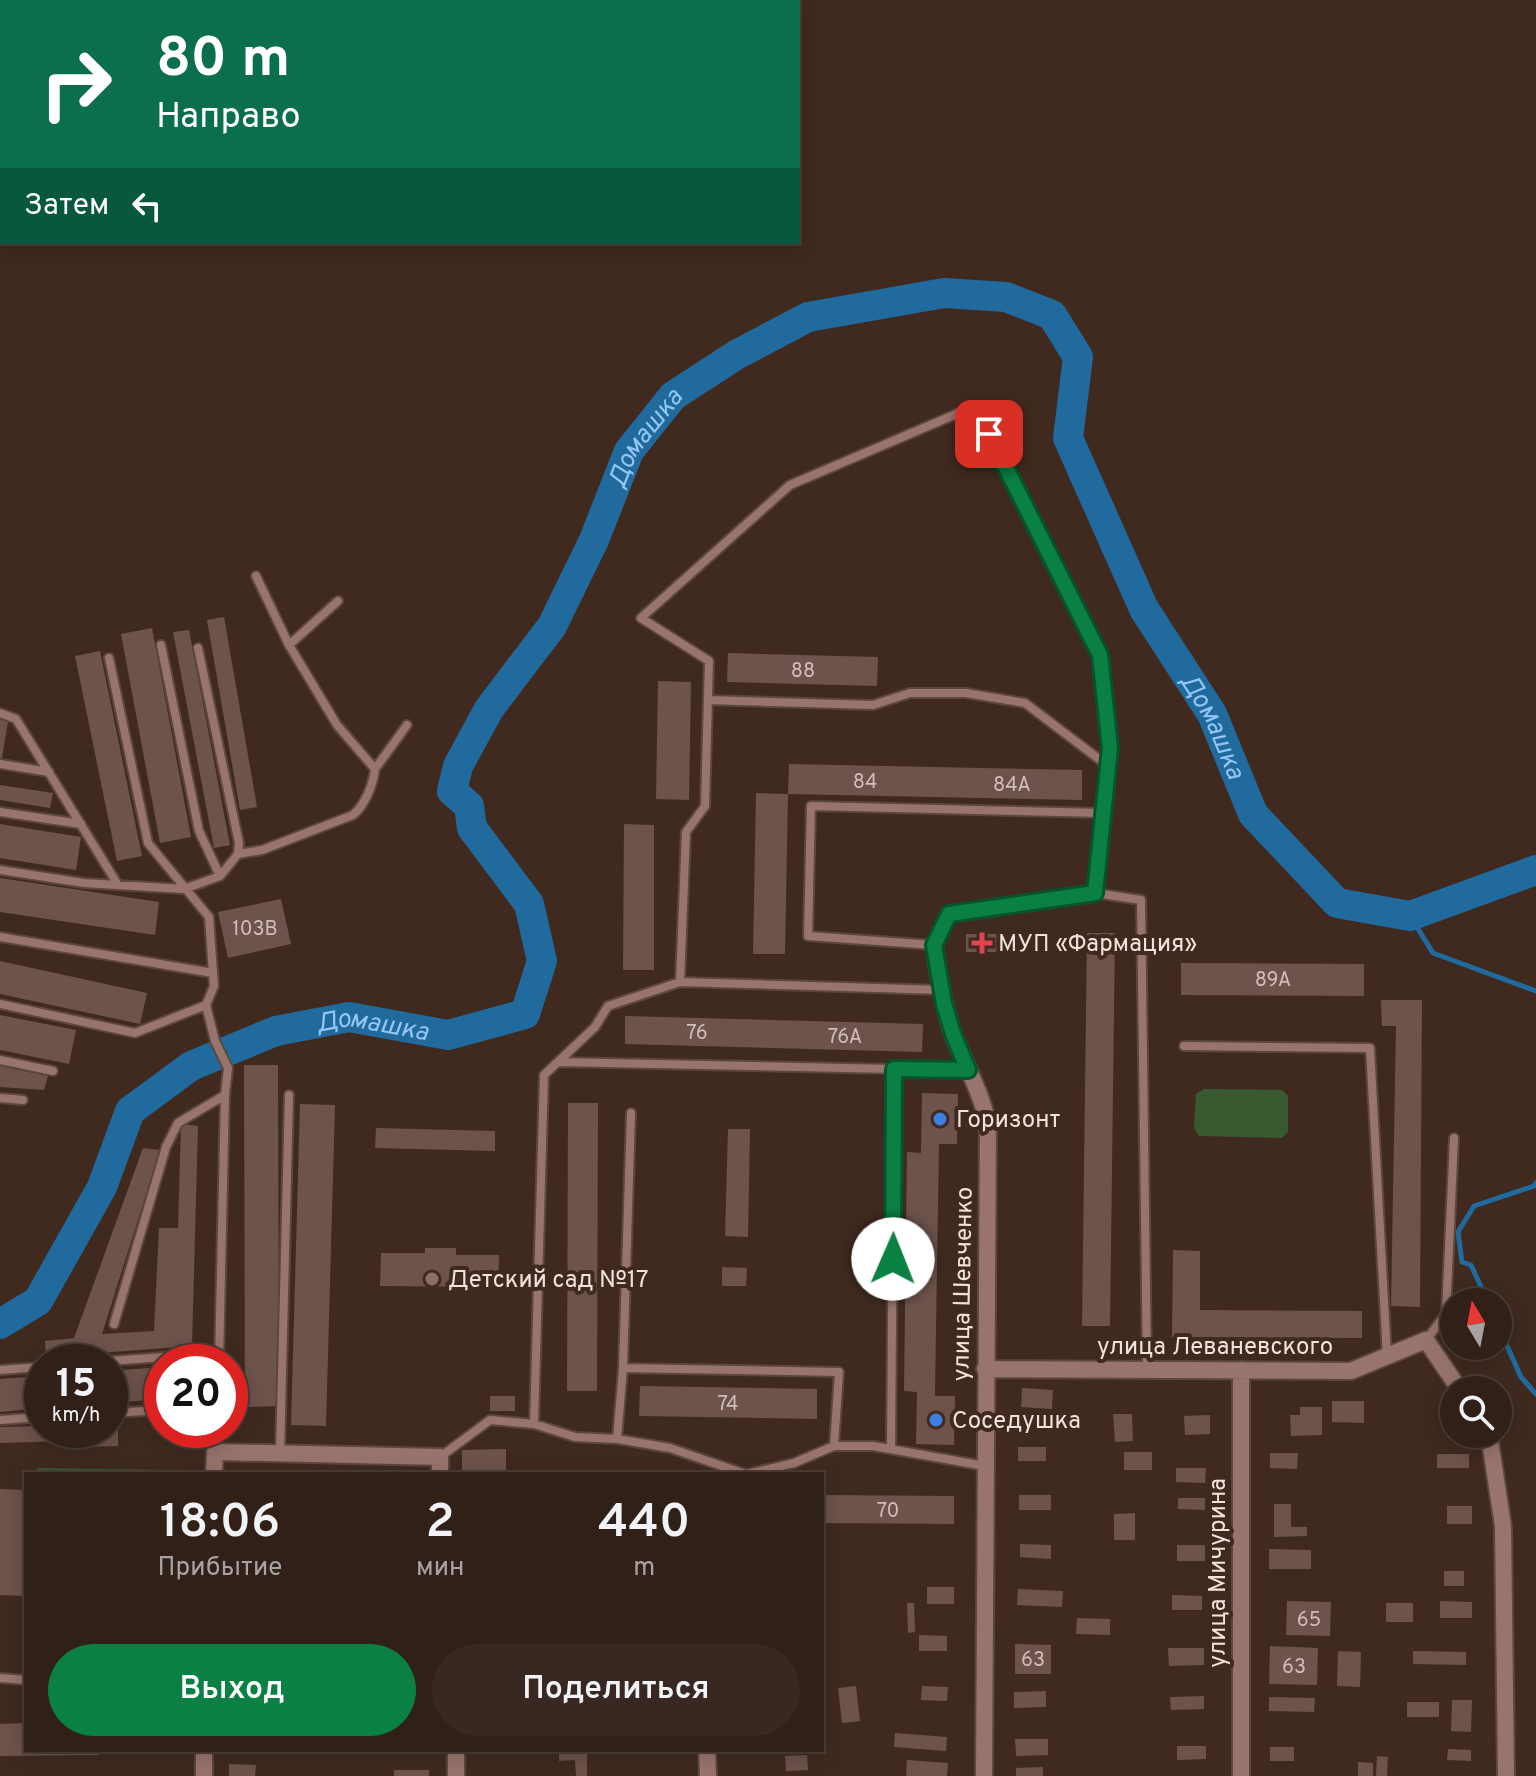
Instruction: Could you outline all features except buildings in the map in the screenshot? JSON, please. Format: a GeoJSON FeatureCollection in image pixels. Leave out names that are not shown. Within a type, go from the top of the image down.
{"type":"FeatureCollection","features":[{"type":"Feature","properties":{"kind":"street","name":"улица Шевченко"},"geometry":{"type":"LineString","coordinates":[[934,945],[953,1034],[982,1096],[988,1124],[984,1776]]}},
{"type":"Feature","properties":{"kind":"street","name":"улица Леваневского"},"geometry":{"type":"LineString","coordinates":[[985,1369],[1351,1371],[1426,1340]]}},
{"type":"Feature","properties":{"kind":"street"},"geometry":{"type":"LineString","coordinates":[[1426,1340],[1450,1376]]}},
{"type":"Feature","properties":{"kind":"street","name":"улица Мичурина"},"geometry":{"type":"LineString","coordinates":[[1241,1370],[1241,1776]]}},
{"type":"Feature","properties":{"kind":"street"},"geometry":{"type":"LineString","coordinates":[[1491,1448],[1503,1526],[1506,1776]]}},
{"type":"Feature","properties":{"kind":"street"},"geometry":{"type":"LineString","coordinates":[[214,1472],[215,1452],[280,1453],[440,1466]]}},
{"type":"Feature","properties":{"kind":"street"},"geometry":{"type":"LineString","coordinates":[[204,1752],[204,1776]]}},
{"type":"Feature","properties":{"kind":"street"},"geometry":{"type":"LineString","coordinates":[[456,1752],[456,1776]]}},
{"type":"Feature","properties":{"kind":"street"},"geometry":{"type":"LineString","coordinates":[[707,1752],[708,1776]]}},
{"type":"Feature","properties":{"kind":"lane"},"geometry":{"type":"LineString","coordinates":[[680,982],[686,832],[705,806],[709,661],[641,618],[790,485],[975,406],[1100,655],[1110,748],[1095,893]]}},
{"type":"Feature","properties":{"kind":"lane"},"geometry":{"type":"LineString","coordinates":[[256,576],[289,645],[337,725],[375,769]]}},
{"type":"Feature","properties":{"kind":"lane"},"geometry":{"type":"LineString","coordinates":[[289,645],[338,601]]}},
{"type":"Feature","properties":{"kind":"lane"},"geometry":{"type":"LineString","coordinates":[[161,645],[199,831],[220,876]]}},
{"type":"Feature","properties":{"kind":"lane"},"geometry":{"type":"LineString","coordinates":[[0,870],[84,883],[184,889],[220,876],[238,854],[239,843],[198,648]]}},
{"type":"Feature","properties":{"kind":"lane"},"geometry":{"type":"LineString","coordinates":[[109,658],[148,843],[209,917],[214,986],[206,1005],[215,1041],[228,1068],[219,1344]]}},
{"type":"Feature","properties":{"kind":"lane"},"geometry":{"type":"LineString","coordinates":[[708,700],[873,705],[910,693],[966,693],[1025,703],[1108,766]]}},
{"type":"Feature","properties":{"kind":"lane"},"geometry":{"type":"LineString","coordinates":[[0,713],[16,719],[118,885]]}},
{"type":"Feature","properties":{"kind":"lane"},"geometry":{"type":"LineString","coordinates":[[238,854],[262,850],[353,815],[359,810],[375,769],[407,725]]}},
{"type":"Feature","properties":{"kind":"lane"},"geometry":{"type":"LineString","coordinates":[[0,764],[49,772]]}},
{"type":"Feature","properties":{"kind":"lane"},"geometry":{"type":"LineString","coordinates":[[1103,813],[811,806],[808,936],[934,945],[949,914],[1095,893],[1141,900],[1147,1370]]}},
{"type":"Feature","properties":{"kind":"lane"},"geometry":{"type":"LineString","coordinates":[[0,812],[81,824]]}},
{"type":"Feature","properties":{"kind":"lane"},"geometry":{"type":"LineString","coordinates":[[0,937],[213,973]]}},
{"type":"Feature","properties":{"kind":"lane"},"geometry":{"type":"LineString","coordinates":[[534,1424],[544,1075],[595,1027],[608,1006],[680,982],[942,990]]}},
{"type":"Feature","properties":{"kind":"lane"},"geometry":{"type":"LineString","coordinates":[[0,1004],[135,1033],[206,1005]]}},
{"type":"Feature","properties":{"kind":"lane"},"geometry":{"type":"LineString","coordinates":[[1184,1046],[1370,1048],[1387,1356]]}},
{"type":"Feature","properties":{"kind":"lane"},"geometry":{"type":"LineString","coordinates":[[0,1060],[53,1071]]}},
{"type":"Feature","properties":{"kind":"lane"},"geometry":{"type":"LineString","coordinates":[[558,1062],[968,1070]]}},
{"type":"Feature","properties":{"kind":"lane"},"geometry":{"type":"LineString","coordinates":[[891,1449],[894,1069]]}},
{"type":"Feature","properties":{"kind":"lane"},"geometry":{"type":"LineString","coordinates":[[114,1324],[166,1147],[178,1123],[225,1095]]}},
{"type":"Feature","properties":{"kind":"lane"},"geometry":{"type":"LineString","coordinates":[[280,1453],[289,1095]]}},
{"type":"Feature","properties":{"kind":"lane"},"geometry":{"type":"LineString","coordinates":[[0,1098],[23,1100]]}},
{"type":"Feature","properties":{"kind":"lane"},"geometry":{"type":"LineString","coordinates":[[617,1439],[623,1368],[631,1113]]}},
{"type":"Feature","properties":{"kind":"lane"},"geometry":{"type":"LineString","coordinates":[[1426,1340],[1446,1314],[1454,1138]]}},
{"type":"Feature","properties":{"kind":"lane"},"geometry":{"type":"LineString","coordinates":[[0,1370],[24,1368]]}},
{"type":"Feature","properties":{"kind":"lane"},"geometry":{"type":"LineString","coordinates":[[623,1368],[839,1372],[834,1446]]}},
{"type":"Feature","properties":{"kind":"lane"},"geometry":{"type":"LineString","coordinates":[[0,1420],[24,1418]]}},
{"type":"Feature","properties":{"kind":"lane"},"geometry":{"type":"LineString","coordinates":[[440,1466],[490,1420],[534,1424],[575,1437],[617,1439],[670,1448],[740,1472]]}},
{"type":"Feature","properties":{"kind":"lane"},"geometry":{"type":"LineString","coordinates":[[755,1472],[794,1463],[834,1446],[873,1446],[985,1466]]}},
{"type":"Feature","properties":{"kind":"lane"},"geometry":{"type":"LineString","coordinates":[[215,1448],[215,1452]]}},
{"type":"Feature","properties":{"kind":"lane"},"geometry":{"type":"LineString","coordinates":[[0,1678],[24,1680]]}},
{"type":"Feature","properties":{"kind":"green space"},"geometry":{"type":"Polygon","coordinates":[[[1204,1089],[1282,1090],[1288,1096],[1288,1132],[1282,1138],[1199,1136],[1194,1128],[1196,1094],[1204,1089]]]}},
{"type":"Feature","properties":{"kind":"green space"},"geometry":{"type":"Polygon","coordinates":[[[37,1468],[174,1470],[174,1472],[37,1472],[37,1468]]]}},
{"type":"Feature","properties":{"kind":"waterway","name":"Домашка"},"geometry":{"type":"LineString","coordinates":[[0,1324],[38,1301],[102,1187],[130,1111],[191,1066],[276,1031],[349,1017],[448,1035],[525,1014],[542,961],[529,904],[472,828],[469,806],[452,791],[458,766],[489,709],[552,626],[594,540],[629,451],[673,396],[736,355],[808,317],[944,293],[1006,297],[1052,315],[1078,357],[1068,438],[1144,609],[1212,714],[1253,814],[1337,903],[1410,916],[1536,870]]}},
{"type":"Feature","properties":{"kind":"waterway"},"geometry":{"type":"LineString","coordinates":[[1410,916],[1433,953],[1536,991]]}},
{"type":"Feature","properties":{"kind":"waterway"},"geometry":{"type":"LineString","coordinates":[[1482,1288],[1471,1265],[1462,1262],[1458,1232],[1474,1206],[1536,1183]]}},
{"type":"Feature","properties":{"kind":"waterway"},"geometry":{"type":"LineString","coordinates":[[1512,1357],[1521,1377],[1536,1394]]}},
{"type":"Feature","properties":{"kind":"place","name":"МУП «Фармация»"},"geometry":{"type":"Point","coordinates":[982,943]}},
{"type":"Feature","properties":{"kind":"place","name":"Горизонт"},"geometry":{"type":"Point","coordinates":[940,1119]}},
{"type":"Feature","properties":{"kind":"place","name":"Детский сад №17"},"geometry":{"type":"Point","coordinates":[432,1279]}},
{"type":"Feature","properties":{"kind":"place","name":"Соседушка"},"geometry":{"type":"Point","coordinates":[936,1420]}},
{"type":"Feature","properties":{"kind":"route"},"geometry":{"type":"LineString","coordinates":[[893,1259],[894,1069],[968,1070],[944,1004],[934,945],[949,914],[1095,893],[1110,748],[1100,655],[989,434]]}}]}
